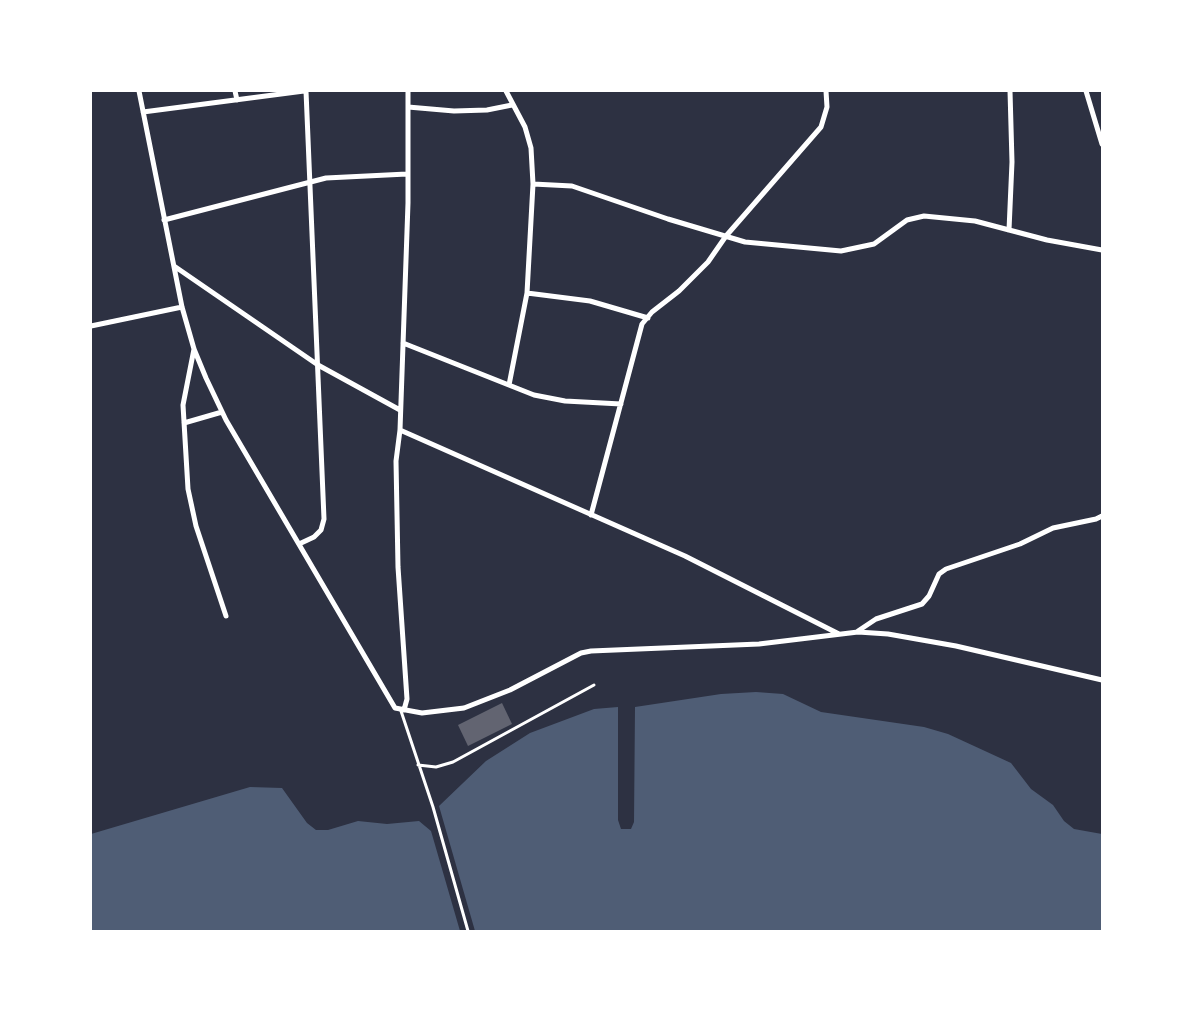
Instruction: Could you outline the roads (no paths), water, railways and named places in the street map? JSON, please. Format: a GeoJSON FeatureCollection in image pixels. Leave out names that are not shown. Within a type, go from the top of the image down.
{"type":"FeatureCollection","features":[{"type":"Feature","properties":{"kind":"street"},"geometry":{"type":"LineString","coordinates":[[139,91],[182,307],[194,349],[222,412],[391,704],[402,710],[422,713],[464,708],[510,690],[581,654],[591,651],[766,644],[858,632],[888,634],[956,646],[1102,680]]}},
{"type":"Feature","properties":{"kind":"street"},"geometry":{"type":"LineString","coordinates":[[235,91],[237,100]]}},
{"type":"Feature","properties":{"kind":"street"},"geometry":{"type":"LineString","coordinates":[[143,112],[305,91],[308,182],[316,287],[324,519],[321,530],[314,538],[299,544]]}},
{"type":"Feature","properties":{"kind":"street"},"geometry":{"type":"LineString","coordinates":[[402,710],[407,699],[396,522],[396,461],[400,430],[408,203],[408,91]]}},
{"type":"Feature","properties":{"kind":"street"},"geometry":{"type":"LineString","coordinates":[[506,91],[512,105],[526,127],[531,148],[532,184],[527,293],[509,386]]}},
{"type":"Feature","properties":{"kind":"street"},"geometry":{"type":"LineString","coordinates":[[591,515],[637,337],[648,318],[708,262],[726,236],[821,127],[827,106],[826,91]]}},
{"type":"Feature","properties":{"kind":"street"},"geometry":{"type":"LineString","coordinates":[[1009,230],[1012,162],[1010,91]]}},
{"type":"Feature","properties":{"kind":"street"},"geometry":{"type":"LineString","coordinates":[[1086,91],[1102,144]]}},
{"type":"Feature","properties":{"kind":"street"},"geometry":{"type":"LineString","coordinates":[[408,107],[454,111],[487,110],[512,105]]}},
{"type":"Feature","properties":{"kind":"street"},"geometry":{"type":"LineString","coordinates":[[164,220],[308,182],[344,176],[407,174]]}},
{"type":"Feature","properties":{"kind":"street"},"geometry":{"type":"LineString","coordinates":[[532,184],[572,186],[745,242],[841,251],[874,244],[907,220],[919,216],[975,221],[1102,250]]}},
{"type":"Feature","properties":{"kind":"street"},"geometry":{"type":"LineString","coordinates":[[174,266],[318,365],[400,410]]}},
{"type":"Feature","properties":{"kind":"street"},"geometry":{"type":"LineString","coordinates":[[527,293],[590,300],[648,318]]}},
{"type":"Feature","properties":{"kind":"street"},"geometry":{"type":"LineString","coordinates":[[91,326],[182,307]]}},
{"type":"Feature","properties":{"kind":"street"},"geometry":{"type":"LineString","coordinates":[[403,343],[534,395],[565,401],[620,404]]}},
{"type":"Feature","properties":{"kind":"street"},"geometry":{"type":"LineString","coordinates":[[194,349],[185,393],[184,423],[188,489],[196,526],[226,616]]}},
{"type":"Feature","properties":{"kind":"street"},"geometry":{"type":"LineString","coordinates":[[184,423],[222,412]]}},
{"type":"Feature","properties":{"kind":"street"},"geometry":{"type":"LineString","coordinates":[[400,430],[684,556],[840,634]]}},
{"type":"Feature","properties":{"kind":"street"},"geometry":{"type":"LineString","coordinates":[[858,632],[876,619],[922,604],[929,596],[939,574],[946,569],[1020,544],[1053,528],[1102,516]]}},
{"type":"Feature","properties":{"kind":"lane"},"geometry":{"type":"LineString","coordinates":[[418,765],[436,767],[453,762],[594,685]]}},
{"type":"Feature","properties":{"kind":"lane"},"geometry":{"type":"LineString","coordinates":[[402,710],[468,931]]}},
{"type":"Feature","properties":{"kind":"water"},"geometry":{"type":"Polygon","coordinates":[[[756,692],[783,694],[821,712],[924,727],[948,734],[1011,763],[1031,789],[1053,805],[1064,821],[1074,829],[1102,834],[1102,931],[475,931],[439,806],[486,761],[530,733],[594,709],[618,707],[618,820],[621,829],[631,829],[634,822],[635,707],[721,694],[756,692]]]}},
{"type":"Feature","properties":{"kind":"water"},"geometry":{"type":"Polygon","coordinates":[[[250,787],[282,788],[307,823],[316,830],[328,830],[358,821],[387,824],[419,821],[431,831],[460,931],[91,931],[91,834],[250,787]]]}}]}
